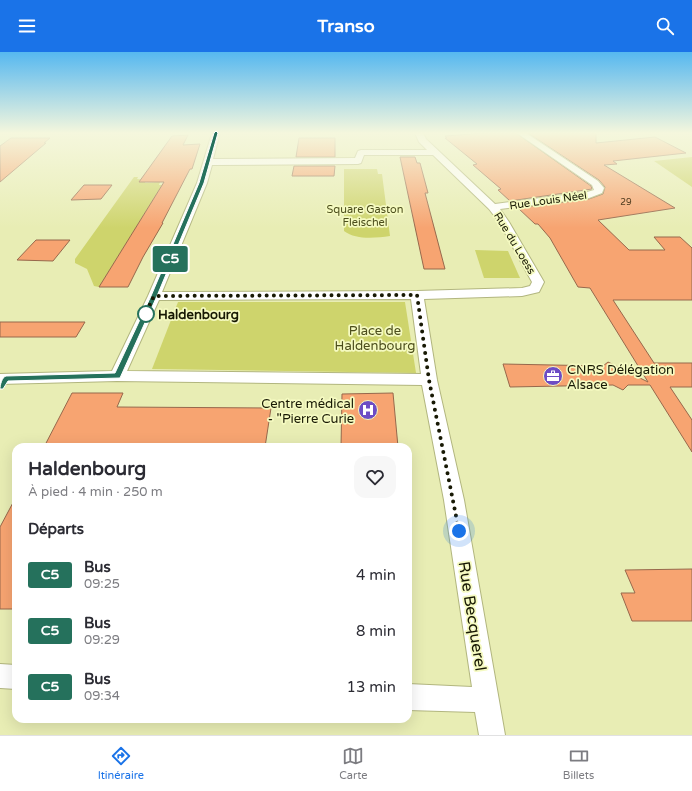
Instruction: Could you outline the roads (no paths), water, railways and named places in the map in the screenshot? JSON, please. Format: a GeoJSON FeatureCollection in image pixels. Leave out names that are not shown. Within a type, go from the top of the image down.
{"type":"FeatureCollection","features":[{"type":"Feature","properties":{"kind":"street"},"geometry":{"type":"LineString","coordinates":[[117,376],[154,296],[202,183],[207,165]]}},
{"type":"Feature","properties":{"kind":"street","name":"Rue du Loess"},"geometry":{"type":"LineString","coordinates":[[417,295],[522,292],[535,289],[538,282],[504,222],[493,207],[449,165]]}},
{"type":"Feature","properties":{"kind":"street","name":"Rue Louis Néel"},"geometry":{"type":"LineString","coordinates":[[493,207],[589,195],[598,191],[599,188],[595,183],[568,165]]}},
{"type":"Feature","properties":{"kind":"street"},"geometry":{"type":"LineString","coordinates":[[2,382],[117,376],[429,380],[417,295],[154,296]]}},
{"type":"Feature","properties":{"kind":"street","name":"Rue Becquerel"},"geometry":{"type":"LineString","coordinates":[[429,380],[454,500],[492,735]]}},
{"type":"Feature","properties":{"kind":"street"},"geometry":{"type":"LineString","coordinates":[[0,676],[12,677]]}},
{"type":"Feature","properties":{"kind":"street"},"geometry":{"type":"LineString","coordinates":[[412,697],[487,700]]}},
{"type":"Feature","properties":{"kind":"place","name":"Haldenbourg"},"geometry":{"type":"Point","coordinates":[146,314]}},
{"type":"Feature","properties":{"kind":"place","name":"CNRS Délégation Alsace"},"geometry":{"type":"Point","coordinates":[553,376]}},
{"type":"Feature","properties":{"kind":"place","name":"Centre médical - \"Pierre Curie"},"geometry":{"type":"Point","coordinates":[368,410]}},
{"type":"Feature","properties":{"kind":"park label","name":"Square Gaston Fleischel"},"geometry":{"type":"Point","coordinates":[365,215]}},
{"type":"Feature","properties":{"kind":"park label","name":"Place de Haldenbourg"},"geometry":{"type":"Point","coordinates":[375,338]}}]}
